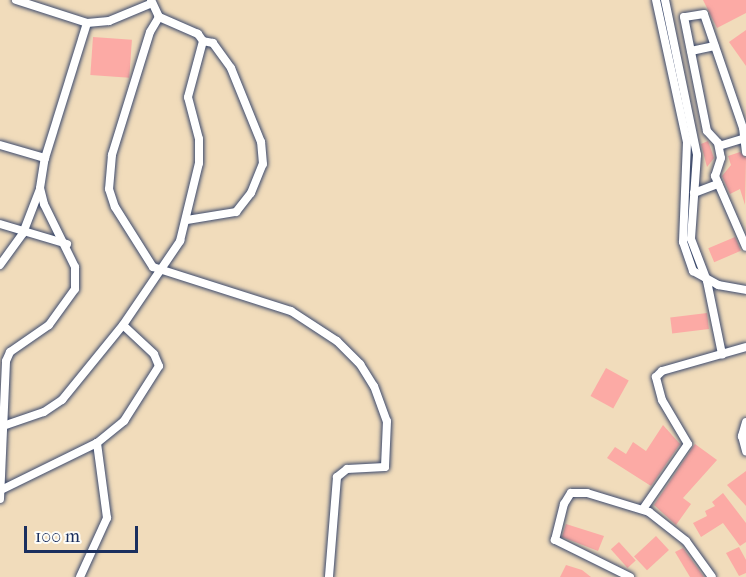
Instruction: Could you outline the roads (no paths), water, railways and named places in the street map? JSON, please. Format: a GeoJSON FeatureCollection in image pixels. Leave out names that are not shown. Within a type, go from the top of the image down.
{"type":"FeatureCollection","features":[{"type":"Feature","properties":{"kind":"street"},"geometry":{"type":"LineString","coordinates":[[15,0],[87,23],[109,21],[151,2],[159,17],[198,34],[203,41],[213,43],[231,68],[261,142],[263,164],[251,193],[236,213],[187,220]]}},
{"type":"Feature","properties":{"kind":"street"},"geometry":{"type":"LineString","coordinates":[[656,0],[663,12],[687,142],[682,242],[693,271],[707,281],[746,290]]}},
{"type":"Feature","properties":{"kind":"street"},"geometry":{"type":"LineString","coordinates":[[663,12],[665,0]]}},
{"type":"Feature","properties":{"kind":"street"},"geometry":{"type":"LineString","coordinates":[[746,152],[742,139],[743,128],[702,12],[682,19],[691,51],[707,131],[719,146],[721,162],[715,172],[718,184],[746,247]]}},
{"type":"Feature","properties":{"kind":"street"},"geometry":{"type":"LineString","coordinates":[[159,17],[150,32],[121,123],[109,180],[116,207],[150,264],[160,270],[291,311],[337,341],[360,364],[374,386],[387,421],[387,460],[380,470],[347,469],[336,477],[329,577]]}},
{"type":"Feature","properties":{"kind":"street"},"geometry":{"type":"LineString","coordinates":[[0,265],[23,233],[40,188],[45,158],[87,23]]}},
{"type":"Feature","properties":{"kind":"street"},"geometry":{"type":"LineString","coordinates":[[3,426],[44,412],[62,400],[123,325],[180,241],[187,220],[200,151],[188,97],[203,41]]}},
{"type":"Feature","properties":{"kind":"street"},"geometry":{"type":"LineString","coordinates":[[691,51],[714,46]]}},
{"type":"Feature","properties":{"kind":"street"},"geometry":{"type":"LineString","coordinates":[[672,55],[697,155],[691,239],[707,281],[722,354]]}},
{"type":"Feature","properties":{"kind":"street"},"geometry":{"type":"LineString","coordinates":[[719,146],[742,139]]}},
{"type":"Feature","properties":{"kind":"street"},"geometry":{"type":"LineString","coordinates":[[0,145],[45,158]]}},
{"type":"Feature","properties":{"kind":"street"},"geometry":{"type":"LineString","coordinates":[[686,194],[718,184]]}},
{"type":"Feature","properties":{"kind":"street"},"geometry":{"type":"LineString","coordinates":[[0,352],[10,352],[49,325],[73,296],[77,277],[67,244],[44,204],[40,188]]}},
{"type":"Feature","properties":{"kind":"street"},"geometry":{"type":"LineString","coordinates":[[0,224],[23,233],[67,244]]}},
{"type":"Feature","properties":{"kind":"street"},"geometry":{"type":"LineString","coordinates":[[10,352],[3,373],[1,494],[97,443],[124,421],[159,366],[154,354],[123,325]]}},
{"type":"Feature","properties":{"kind":"street"},"geometry":{"type":"LineString","coordinates":[[643,509],[688,444],[662,400],[656,377],[662,371],[746,347]]}},
{"type":"Feature","properties":{"kind":"street"},"geometry":{"type":"LineString","coordinates":[[746,422],[742,436],[746,451]]}},
{"type":"Feature","properties":{"kind":"street"},"geometry":{"type":"LineString","coordinates":[[80,577],[107,518],[97,443]]}},
{"type":"Feature","properties":{"kind":"street"},"geometry":{"type":"LineString","coordinates":[[630,577],[558,542],[554,535],[571,493],[587,493],[643,509],[686,541],[712,577]]}}]}
